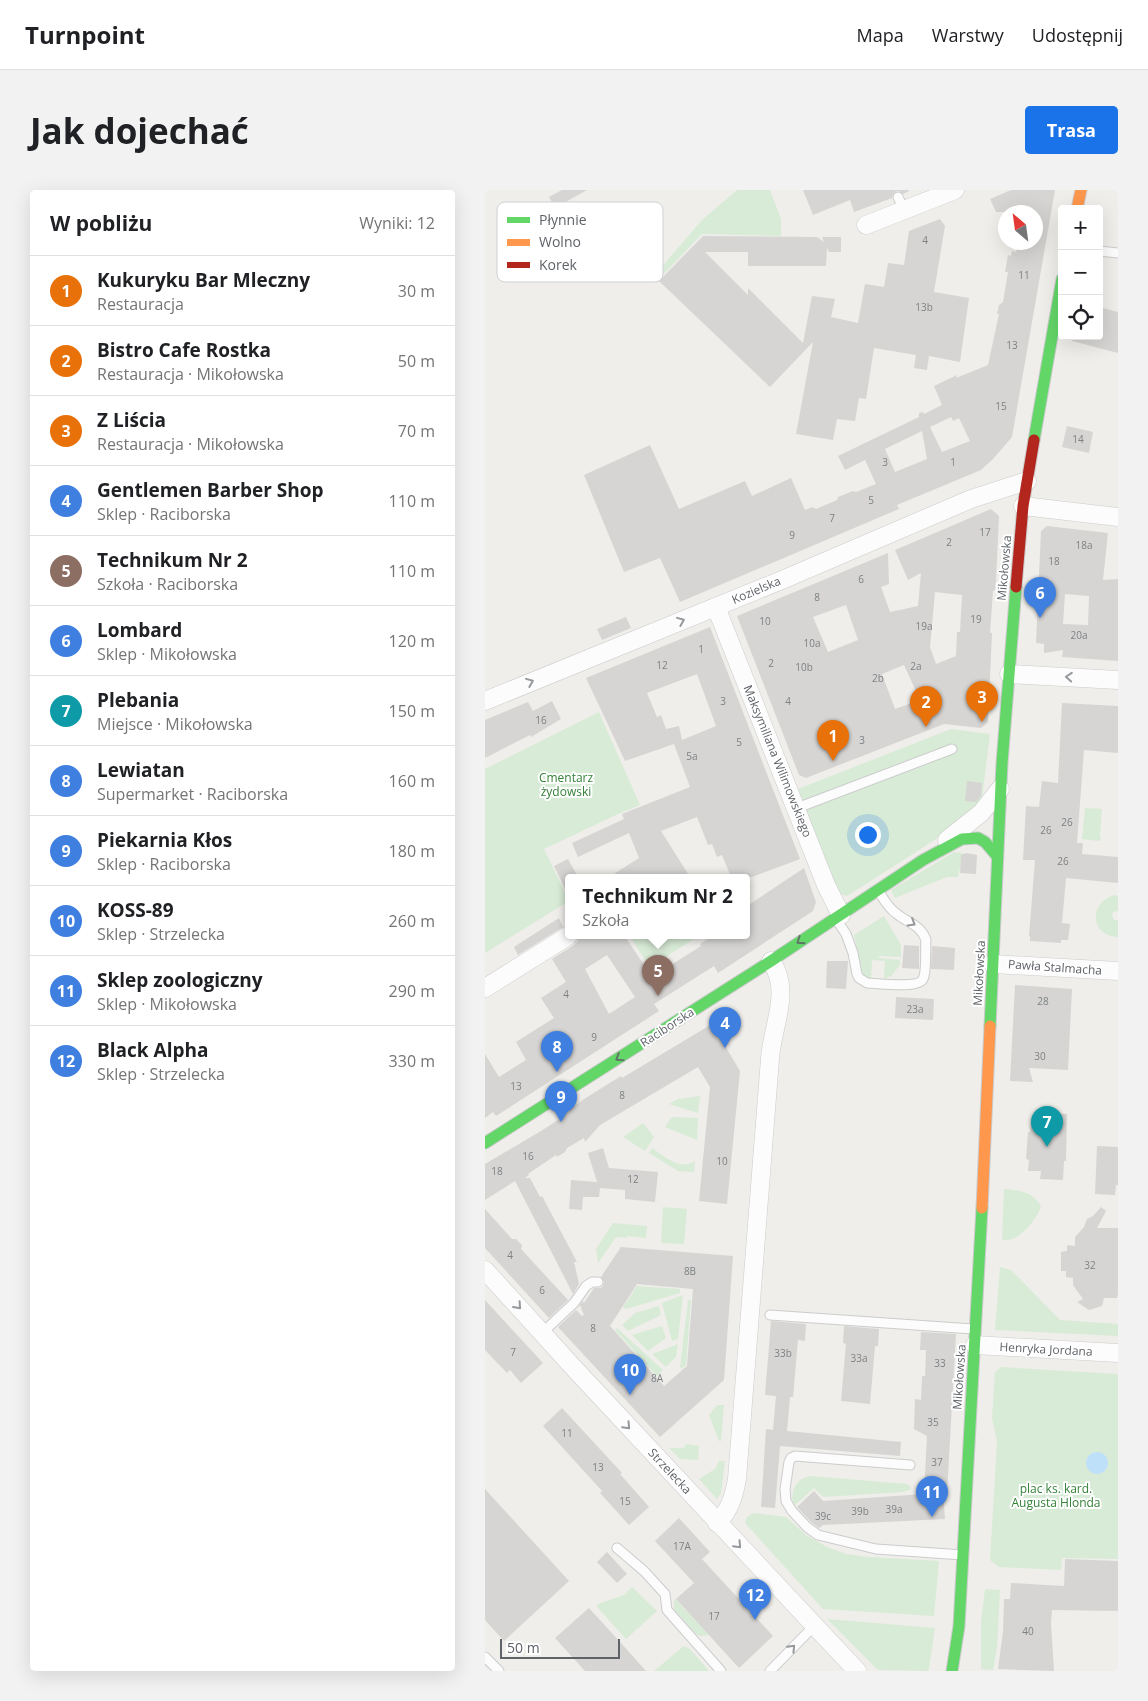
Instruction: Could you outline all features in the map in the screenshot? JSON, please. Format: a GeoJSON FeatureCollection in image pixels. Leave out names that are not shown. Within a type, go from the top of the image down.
{"type":"FeatureCollection","features":[{"type":"Feature","properties":{"kind":"main road"},"geometry":{"type":"LineString","coordinates":[[1078,205],[1081,190]]}},
{"type":"Feature","properties":{"kind":"main road","name":"Mikołowska"},"geometry":{"type":"LineString","coordinates":[[952,1671],[959,1626],[975,1337],[997,856],[1009,674],[1023,506],[1059,295]]}},
{"type":"Feature","properties":{"kind":"main road","name":"Raciborska"},"geometry":{"type":"LineString","coordinates":[[485,1143],[771,961],[923,860],[962,839],[978,838],[985,842],[997,856]]}},
{"type":"Feature","properties":{"kind":"street"},"geometry":{"type":"LineString","coordinates":[[866,225],[901,204],[955,190]]}},
{"type":"Feature","properties":{"kind":"street","name":"Kozielska"},"geometry":{"type":"LineString","coordinates":[[485,701],[716,607],[971,499],[1027,481]]}},
{"type":"Feature","properties":{"kind":"street"},"geometry":{"type":"LineString","coordinates":[[1023,506],[1118,516]]}},
{"type":"Feature","properties":{"kind":"street","name":"Maksymiliana Wilimowskiego"},"geometry":{"type":"LineString","coordinates":[[716,607],[839,917]]}},
{"type":"Feature","properties":{"kind":"street"},"geometry":{"type":"LineString","coordinates":[[1009,674],[1118,680]]}},
{"type":"Feature","properties":{"kind":"street","name":"Raciborska"},"geometry":{"type":"LineString","coordinates":[[923,860],[981,813],[1001,789]]}},
{"type":"Feature","properties":{"kind":"street"},"geometry":{"type":"LineString","coordinates":[[485,988],[565,938]]}},
{"type":"Feature","properties":{"kind":"street"},"geometry":{"type":"LineString","coordinates":[[717,1523],[731,1504],[737,1479],[771,1048],[781,989],[778,971],[771,961]]}},
{"type":"Feature","properties":{"kind":"street","name":"Pawła Stalmacha"},"geometry":{"type":"LineString","coordinates":[[993,964],[1118,971]]}},
{"type":"Feature","properties":{"kind":"street","name":"Strzelecka"},"geometry":{"type":"LineString","coordinates":[[485,1270],[717,1523],[857,1671]]}},
{"type":"Feature","properties":{"kind":"street","name":"Henryka Jordana"},"geometry":{"type":"LineString","coordinates":[[975,1337],[1118,1353]]}},
{"type":"Feature","properties":{"kind":"lane"},"geometry":{"type":"LineString","coordinates":[[1103,252],[1118,254]]}},
{"type":"Feature","properties":{"kind":"lane"},"geometry":{"type":"LineString","coordinates":[[797,808],[952,749]]}},
{"type":"Feature","properties":{"kind":"lane"},"geometry":{"type":"LineString","coordinates":[[839,917],[855,961],[857,974],[862,981],[867,983],[906,985],[920,982],[924,977],[926,940],[920,928],[896,914],[878,890]]}},
{"type":"Feature","properties":{"kind":"lane"},"geometry":{"type":"LineString","coordinates":[[542,1333],[574,1303],[586,1286],[592,1282],[598,1282]]}},
{"type":"Feature","properties":{"kind":"lane"},"geometry":{"type":"LineString","coordinates":[[770,1315],[975,1337]]}},
{"type":"Feature","properties":{"kind":"lane"},"geometry":{"type":"LineString","coordinates":[[910,1465],[795,1456],[789,1462],[785,1489],[787,1501],[797,1517],[818,1535],[876,1550],[963,1555]]}},
{"type":"Feature","properties":{"kind":"lane"},"geometry":{"type":"LineString","coordinates":[[617,1548],[644,1571],[665,1594],[667,1610],[721,1671]]}},
{"type":"Feature","properties":{"kind":"lane"},"geometry":{"type":"LineString","coordinates":[[770,1671],[814,1626]]}},
{"type":"Feature","properties":{"kind":"lane"},"geometry":{"type":"LineString","coordinates":[[485,1657],[499,1671]]}},
{"type":"Feature","properties":{"kind":"green space"},"geometry":{"type":"Polygon","coordinates":[[[737,190],[770,190],[781,219],[781,236],[702,234],[663,275],[663,265],[702,220],[737,190]]]}},
{"type":"Feature","properties":{"kind":"green space","name":"Cmentarz żydowski"},"geometry":{"type":"Polygon","coordinates":[[[599,712],[640,805],[544,849],[565,893],[565,903],[485,953],[485,769],[599,712]]]}},
{"type":"Feature","properties":{"kind":"green space"},"geometry":{"type":"Polygon","coordinates":[[[951,729],[990,734],[981,807],[930,843],[847,896],[840,894],[798,789],[951,729]]]}},
{"type":"Feature","properties":{"kind":"green space"},"geometry":{"type":"Polygon","coordinates":[[[1085,808],[1102,809],[1101,839],[1099,841],[1082,839],[1085,808]]]}},
{"type":"Feature","properties":{"kind":"green space"},"geometry":{"type":"Polygon","coordinates":[[[954,852],[963,853],[958,877],[947,877],[895,898],[891,890],[954,852]]]}},
{"type":"Feature","properties":{"kind":"green space"},"geometry":{"type":"Polygon","coordinates":[[[1115,895],[1118,896],[1118,911],[1113,912],[1112,915],[1114,920],[1118,920],[1118,937],[1102,931],[1096,918],[1100,904],[1115,895]]]}},
{"type":"Feature","properties":{"kind":"green space"},"geometry":{"type":"Polygon","coordinates":[[[884,916],[901,945],[901,957],[879,956],[879,958],[900,960],[900,965],[891,976],[884,979],[885,961],[872,960],[871,979],[865,978],[854,935],[884,916]]]}},
{"type":"Feature","properties":{"kind":"green space"},"geometry":{"type":"Polygon","coordinates":[[[632,939],[694,939],[650,967],[632,939]]]}},
{"type":"Feature","properties":{"kind":"green space"},"geometry":{"type":"Polygon","coordinates":[[[700,1096],[698,1113],[669,1104],[678,1099],[700,1096]]]}},
{"type":"Feature","properties":{"kind":"green space"},"geometry":{"type":"Polygon","coordinates":[[[672,1117],[698,1118],[697,1140],[665,1127],[672,1117]]]}},
{"type":"Feature","properties":{"kind":"green space"},"geometry":{"type":"Polygon","coordinates":[[[643,1123],[654,1137],[645,1151],[623,1137],[643,1123]]]}},
{"type":"Feature","properties":{"kind":"green space"},"geometry":{"type":"Polygon","coordinates":[[[652,1148],[678,1164],[689,1164],[695,1161],[694,1172],[678,1171],[649,1153],[652,1148]]]}},
{"type":"Feature","properties":{"kind":"green space"},"geometry":{"type":"Polygon","coordinates":[[[1004,1189],[1020,1191],[1030,1195],[1041,1206],[1035,1219],[1028,1227],[1017,1237],[1008,1240],[1002,1240],[1004,1189]]]}},
{"type":"Feature","properties":{"kind":"green space"},"geometry":{"type":"Polygon","coordinates":[[[663,1207],[687,1209],[684,1244],[661,1243],[663,1207]]]}},
{"type":"Feature","properties":{"kind":"green space"},"geometry":{"type":"Polygon","coordinates":[[[613,1223],[647,1226],[646,1238],[616,1237],[598,1263],[596,1249],[613,1223]]]}},
{"type":"Feature","properties":{"kind":"green space"},"geometry":{"type":"Polygon","coordinates":[[[1000,1267],[1011,1270],[1060,1320],[1118,1324],[1118,1336],[995,1330],[1000,1267]]]}},
{"type":"Feature","properties":{"kind":"green space"},"geometry":{"type":"Polygon","coordinates":[[[637,1286],[680,1289],[680,1293],[626,1309],[623,1307],[637,1286]]]}},
{"type":"Feature","properties":{"kind":"green space"},"geometry":{"type":"Polygon","coordinates":[[[683,1295],[678,1339],[672,1341],[662,1303],[683,1295]]]}},
{"type":"Feature","properties":{"kind":"green space"},"geometry":{"type":"Polygon","coordinates":[[[691,1299],[686,1365],[682,1369],[680,1367],[688,1301],[691,1299]]]}},
{"type":"Feature","properties":{"kind":"green space"},"geometry":{"type":"Polygon","coordinates":[[[659,1306],[661,1315],[628,1331],[622,1325],[635,1313],[659,1306]]]}},
{"type":"Feature","properties":{"kind":"green space"},"geometry":{"type":"Polygon","coordinates":[[[662,1326],[666,1338],[648,1351],[632,1335],[662,1326]]]}},
{"type":"Feature","properties":{"kind":"green space"},"geometry":{"type":"Polygon","coordinates":[[[617,1328],[663,1370],[657,1376],[615,1330],[617,1328]]]}},
{"type":"Feature","properties":{"kind":"green space"},"geometry":{"type":"Polygon","coordinates":[[[678,1344],[676,1357],[666,1367],[652,1354],[678,1344]]]}},
{"type":"Feature","properties":{"kind":"green space","name":"plac ks. kard. Augusta Hlonda"},"geometry":{"type":"Polygon","coordinates":[[[1001,1367],[1118,1374],[1118,1559],[1062,1558],[1061,1570],[999,1567],[990,1560],[997,1442],[992,1418],[995,1372],[1001,1367]]]}},
{"type":"Feature","properties":{"kind":"green space"},"geometry":{"type":"Polygon","coordinates":[[[717,1405],[724,1405],[721,1441],[719,1441],[709,1415],[717,1405]]]}},
{"type":"Feature","properties":{"kind":"green space"},"geometry":{"type":"Polygon","coordinates":[[[686,1444],[699,1446],[698,1460],[680,1459],[669,1448],[684,1448],[686,1444]]]}},
{"type":"Feature","properties":{"kind":"green space"},"geometry":{"type":"Polygon","coordinates":[[[719,1461],[725,1461],[721,1493],[717,1499],[699,1479],[715,1469],[719,1461]]]}},
{"type":"Feature","properties":{"kind":"green space"},"geometry":{"type":"Polygon","coordinates":[[[811,1476],[907,1484],[911,1489],[904,1492],[823,1497],[814,1488],[794,1506],[792,1496],[795,1486],[801,1480],[811,1476]]]}},
{"type":"Feature","properties":{"kind":"green space"},"geometry":{"type":"Polygon","coordinates":[[[753,1513],[786,1517],[806,1535],[827,1547],[846,1554],[939,1561],[934,1616],[823,1609],[745,1523],[747,1517],[753,1513]]]}},
{"type":"Feature","properties":{"kind":"green space"},"geometry":{"type":"Polygon","coordinates":[[[632,1587],[657,1611],[626,1639],[597,1607],[598,1604],[624,1595],[632,1587]]]}},
{"type":"Feature","properties":{"kind":"green space"},"geometry":{"type":"Polygon","coordinates":[[[985,1589],[1000,1590],[997,1648],[993,1670],[981,1669],[981,1622],[985,1589]]]}},
{"type":"Feature","properties":{"kind":"green space"},"geometry":{"type":"Polygon","coordinates":[[[675,1599],[709,1635],[700,1636],[696,1634],[674,1609],[675,1599]]]}},
{"type":"Feature","properties":{"kind":"green space"},"geometry":{"type":"Polygon","coordinates":[[[827,1619],[935,1628],[928,1671],[878,1670],[827,1619]]]}},
{"type":"Feature","properties":{"kind":"green space"},"geometry":{"type":"Polygon","coordinates":[[[684,1646],[690,1649],[709,1671],[654,1671],[684,1646]]]}},
{"type":"Feature","properties":{"kind":"water"},"geometry":{"type":"Polygon","coordinates":[[[1093,1452],[1101,1452],[1108,1459],[1108,1467],[1101,1474],[1093,1474],[1086,1467],[1086,1459],[1093,1452]]]}},
{"type":"Feature","properties":{"kind":"building"},"geometry":{"type":"Polygon","coordinates":[[[562,190],[587,190],[566,202],[552,202],[549,197],[562,190]]]}},
{"type":"Feature","properties":{"kind":"building"},"geometry":{"type":"Polygon","coordinates":[[[803,190],[909,191],[903,194],[896,191],[892,198],[854,212],[850,200],[813,215],[803,190]]]}},
{"type":"Feature","properties":{"kind":"building"},"geometry":{"type":"Polygon","coordinates":[[[1011,190],[1055,190],[1012,437],[993,459],[981,470],[897,505],[899,509],[680,602],[660,558],[624,572],[584,475],[650,445],[679,509],[745,481],[752,496],[791,478],[805,510],[812,507],[816,509],[837,500],[838,497],[876,484],[865,460],[845,470],[838,456],[919,417],[919,413],[923,412],[924,414],[942,405],[934,386],[957,375],[956,378],[988,365],[999,314],[997,314],[999,305],[1003,302],[1008,272],[1005,272],[1008,255],[1011,256],[1012,251],[1016,252],[1016,250],[1043,250],[1043,205],[998,205],[998,212],[996,212],[990,199],[1011,190]],[[951,417],[930,427],[942,452],[970,441],[959,418],[953,421],[951,417]],[[922,431],[885,449],[895,472],[927,459],[922,431]]]}},
{"type":"Feature","properties":{"kind":"building"},"geometry":{"type":"Polygon","coordinates":[[[940,219],[945,226],[934,292],[969,298],[960,362],[929,356],[927,370],[914,368],[916,355],[874,348],[866,399],[859,398],[855,421],[837,419],[833,440],[796,434],[813,342],[770,387],[660,282],[663,282],[663,277],[703,236],[817,237],[824,242],[822,237],[841,237],[841,252],[829,252],[827,248],[826,266],[748,266],[748,252],[705,252],[748,295],[748,288],[803,343],[812,296],[835,299],[831,317],[858,323],[865,284],[884,287],[888,263],[904,265],[909,231],[940,219]]]}},
{"type":"Feature","properties":{"kind":"building"},"geometry":{"type":"Polygon","coordinates":[[[1103,308],[1118,312],[1118,353],[1072,341],[1103,340],[1103,308]]]}},
{"type":"Feature","properties":{"kind":"building"},"geometry":{"type":"Polygon","coordinates":[[[1067,426],[1093,432],[1089,453],[1062,447],[1067,426]]]}},
{"type":"Feature","properties":{"kind":"building"},"geometry":{"type":"Polygon","coordinates":[[[991,509],[999,516],[996,581],[995,590],[993,591],[990,633],[992,633],[988,722],[981,728],[944,724],[806,778],[799,775],[737,616],[888,553],[889,584],[881,587],[890,612],[918,606],[921,573],[908,580],[895,550],[991,509]],[[935,592],[930,647],[936,664],[956,656],[957,632],[960,632],[962,595],[935,592]],[[846,605],[813,617],[828,652],[858,640],[846,605]],[[904,665],[882,674],[895,709],[920,700],[904,665]]]}},
{"type":"Feature","properties":{"kind":"building"},"geometry":{"type":"Polygon","coordinates":[[[1047,526],[1108,533],[1103,580],[1118,579],[1118,661],[1062,657],[1063,650],[1044,653],[1044,644],[1036,643],[1041,531],[1047,526]],[[1065,594],[1063,624],[1088,625],[1089,596],[1065,594]]]}},
{"type":"Feature","properties":{"kind":"building"},"geometry":{"type":"Polygon","coordinates":[[[626,617],[631,628],[602,640],[597,629],[626,617]]]}},
{"type":"Feature","properties":{"kind":"building"},"geometry":{"type":"Polygon","coordinates":[[[710,627],[800,859],[752,877],[750,877],[750,874],[730,874],[722,855],[717,857],[712,844],[708,845],[697,817],[661,831],[688,874],[614,874],[639,858],[629,833],[578,857],[572,843],[624,819],[622,814],[690,787],[674,744],[625,761],[586,678],[710,627]],[[697,674],[647,693],[657,717],[661,715],[666,729],[679,726],[682,740],[716,726],[697,674]]]}},
{"type":"Feature","properties":{"kind":"building"},"geometry":{"type":"Polygon","coordinates":[[[552,701],[561,719],[531,737],[530,735],[485,758],[485,720],[528,702],[533,711],[552,701]]]}},
{"type":"Feature","properties":{"kind":"building"},"geometry":{"type":"Polygon","coordinates":[[[1062,703],[1118,706],[1118,753],[1084,750],[1077,843],[1083,843],[1082,854],[1118,857],[1118,883],[1066,878],[1062,923],[1070,924],[1068,940],[1061,940],[1061,943],[1030,941],[1035,860],[1023,860],[1026,806],[1039,807],[1042,781],[1058,783],[1062,703]]]}},
{"type":"Feature","properties":{"kind":"building"},"geometry":{"type":"Polygon","coordinates":[[[967,781],[982,783],[981,796],[976,802],[965,801],[967,781]]]}},
{"type":"Feature","properties":{"kind":"building"},"geometry":{"type":"Polygon","coordinates":[[[966,853],[977,855],[976,874],[960,873],[961,855],[966,853]]]}},
{"type":"Feature","properties":{"kind":"building"},"geometry":{"type":"Polygon","coordinates":[[[568,859],[576,874],[565,874],[565,889],[554,866],[568,859]]]}},
{"type":"Feature","properties":{"kind":"building"},"geometry":{"type":"Polygon","coordinates":[[[804,868],[816,902],[813,911],[718,973],[714,966],[654,1004],[659,1011],[496,1116],[493,1112],[485,1118],[485,1054],[499,1077],[526,1060],[516,1042],[554,1018],[541,998],[566,982],[552,959],[574,945],[578,939],[627,939],[652,977],[701,946],[700,944],[708,939],[750,939],[750,904],[804,868]],[[607,955],[585,969],[609,1014],[635,997],[607,955]]]}},
{"type":"Feature","properties":{"kind":"building"},"geometry":{"type":"Polygon","coordinates":[[[559,918],[563,927],[518,955],[514,947],[559,918]]]}},
{"type":"Feature","properties":{"kind":"building"},"geometry":{"type":"Polygon","coordinates":[[[904,945],[919,946],[919,969],[902,968],[904,945]]]}},
{"type":"Feature","properties":{"kind":"building"},"geometry":{"type":"Polygon","coordinates":[[[932,946],[955,948],[954,970],[931,969],[932,946]]]}},
{"type":"Feature","properties":{"kind":"building"},"geometry":{"type":"Polygon","coordinates":[[[827,961],[848,961],[846,989],[826,988],[827,961]]]}},
{"type":"Feature","properties":{"kind":"building"},"geometry":{"type":"Polygon","coordinates":[[[1015,985],[1072,989],[1068,1070],[1029,1068],[1033,1082],[1010,1081],[1015,985]]]}},
{"type":"Feature","properties":{"kind":"building"},"geometry":{"type":"Polygon","coordinates":[[[896,997],[934,999],[933,1020],[895,1018],[896,997]]]}},
{"type":"Feature","properties":{"kind":"building"},"geometry":{"type":"Polygon","coordinates":[[[712,1024],[740,1071],[727,1204],[699,1201],[710,1087],[698,1067],[600,1125],[585,1142],[584,1138],[567,1148],[565,1152],[557,1157],[556,1155],[525,1178],[530,1178],[540,1197],[542,1196],[577,1262],[574,1262],[579,1284],[573,1294],[515,1181],[485,1200],[485,1164],[541,1131],[564,1116],[564,1114],[584,1099],[608,1084],[621,1076],[622,1078],[712,1024]]]}},
{"type":"Feature","properties":{"kind":"building"},"geometry":{"type":"Polygon","coordinates":[[[1044,1113],[1067,1114],[1066,1161],[1064,1161],[1063,1180],[1040,1179],[1041,1171],[1028,1171],[1029,1160],[1026,1159],[1028,1132],[1030,1132],[1031,1121],[1044,1122],[1044,1113]]]}},
{"type":"Feature","properties":{"kind":"building"},"geometry":{"type":"Polygon","coordinates":[[[1097,1146],[1118,1147],[1118,1185],[1116,1185],[1115,1195],[1095,1194],[1097,1146]]]}},
{"type":"Feature","properties":{"kind":"building"},"geometry":{"type":"Polygon","coordinates":[[[603,1148],[609,1168],[658,1172],[655,1202],[625,1199],[625,1190],[600,1188],[599,1197],[583,1197],[582,1210],[569,1209],[571,1180],[597,1182],[588,1153],[603,1148]]]}},
{"type":"Feature","properties":{"kind":"building"},"geometry":{"type":"Polygon","coordinates":[[[1101,1207],[1106,1211],[1097,1228],[1118,1228],[1118,1294],[1117,1298],[1104,1298],[1102,1306],[1089,1310],[1077,1302],[1083,1299],[1073,1285],[1073,1278],[1066,1277],[1066,1271],[1061,1271],[1061,1252],[1067,1251],[1067,1245],[1075,1246],[1075,1237],[1084,1227],[1087,1219],[1093,1216],[1101,1207]]]}},
{"type":"Feature","properties":{"kind":"building"},"geometry":{"type":"Polygon","coordinates":[[[485,1209],[512,1239],[516,1239],[522,1245],[521,1249],[568,1300],[549,1318],[485,1248],[485,1209]]]}},
{"type":"Feature","properties":{"kind":"building"},"geometry":{"type":"Polygon","coordinates":[[[621,1247],[733,1256],[724,1380],[660,1437],[558,1327],[576,1310],[582,1316],[584,1315],[582,1307],[579,1306],[583,1301],[584,1303],[594,1288],[601,1288],[603,1286],[604,1282],[601,1277],[621,1247]],[[637,1284],[610,1326],[664,1386],[687,1366],[693,1289],[637,1284]]]}},
{"type":"Feature","properties":{"kind":"building"},"geometry":{"type":"Polygon","coordinates":[[[485,1300],[543,1363],[521,1383],[510,1370],[507,1373],[485,1350],[485,1300]]]}},
{"type":"Feature","properties":{"kind":"building"},"geometry":{"type":"Polygon","coordinates":[[[771,1321],[806,1324],[805,1341],[798,1340],[793,1397],[790,1397],[787,1431],[901,1442],[900,1456],[780,1446],[775,1508],[761,1507],[766,1429],[773,1430],[776,1396],[765,1395],[771,1321]]]}},
{"type":"Feature","properties":{"kind":"building"},"geometry":{"type":"Polygon","coordinates":[[[844,1326],[879,1329],[878,1346],[875,1346],[870,1404],[841,1401],[846,1344],[843,1343],[844,1326]]]}},
{"type":"Feature","properties":{"kind":"building"},"geometry":{"type":"Polygon","coordinates":[[[921,1332],[956,1334],[947,1493],[943,1493],[945,1519],[823,1525],[819,1528],[797,1507],[814,1491],[823,1501],[924,1494],[927,1436],[914,1429],[915,1399],[921,1400],[922,1376],[925,1376],[926,1350],[920,1350],[921,1332]]]}},
{"type":"Feature","properties":{"kind":"building"},"geometry":{"type":"Polygon","coordinates":[[[562,1408],[622,1473],[620,1474],[649,1507],[629,1525],[600,1493],[602,1491],[543,1426],[562,1408]]]}},
{"type":"Feature","properties":{"kind":"building"},"geometry":{"type":"Polygon","coordinates":[[[485,1489],[569,1581],[504,1641],[485,1620],[485,1489]]]}},
{"type":"Feature","properties":{"kind":"building"},"geometry":{"type":"Polygon","coordinates":[[[679,1518],[710,1552],[702,1559],[773,1636],[739,1668],[676,1599],[694,1583],[655,1541],[679,1518]]]}},
{"type":"Feature","properties":{"kind":"building"},"geometry":{"type":"Polygon","coordinates":[[[607,1552],[627,1574],[617,1583],[597,1562],[607,1552]]]}},
{"type":"Feature","properties":{"kind":"building"},"geometry":{"type":"Polygon","coordinates":[[[1065,1559],[1118,1561],[1118,1611],[1052,1610],[1054,1671],[998,1669],[1003,1631],[1004,1599],[1010,1599],[1011,1583],[1064,1586],[1065,1559]]]}},
{"type":"Feature","properties":{"kind":"building"},"geometry":{"type":"Polygon","coordinates":[[[589,1608],[646,1671],[585,1671],[555,1638],[589,1608]]]}},
{"type":"Feature","properties":{"kind":"traffic: fast"},"geometry":{"type":"LineString","coordinates":[[1034,440],[1059,295]]}},
{"type":"Feature","properties":{"kind":"traffic: fast"},"geometry":{"type":"LineString","coordinates":[[990,1026],[1002,763],[1016,587]]}},
{"type":"Feature","properties":{"kind":"traffic: fast"},"geometry":{"type":"LineString","coordinates":[[485,1143],[771,961],[923,860],[962,839],[978,838],[985,842],[997,856]]}},
{"type":"Feature","properties":{"kind":"traffic: fast"},"geometry":{"type":"LineString","coordinates":[[952,1671],[959,1626],[982,1208]]}},
{"type":"Feature","properties":{"kind":"traffic: slow"},"geometry":{"type":"LineString","coordinates":[[1078,205],[1081,190]]}},
{"type":"Feature","properties":{"kind":"traffic: slow"},"geometry":{"type":"LineString","coordinates":[[982,1208],[990,1026]]}},
{"type":"Feature","properties":{"kind":"traffic: jam"},"geometry":{"type":"LineString","coordinates":[[1016,587],[1023,506],[1034,440]]}},
{"type":"Feature","properties":{"kind":"place","name":"Lombard"},"geometry":{"type":"Point","coordinates":[1040,618]}},
{"type":"Feature","properties":{"kind":"place","name":"Z Liścia"},"geometry":{"type":"Point","coordinates":[982,722]}},
{"type":"Feature","properties":{"kind":"place","name":"Bistro Cafe Rostka"},"geometry":{"type":"Point","coordinates":[926,727]}},
{"type":"Feature","properties":{"kind":"place","name":"Kukuryku Bar Mleczny"},"geometry":{"type":"Point","coordinates":[833,761]}},
{"type":"Feature","properties":{"kind":"place","name":"Technikum Nr 2"},"geometry":{"type":"Point","coordinates":[658,996]}},
{"type":"Feature","properties":{"kind":"place","name":"Gentlemen Barber Shop"},"geometry":{"type":"Point","coordinates":[725,1048]}},
{"type":"Feature","properties":{"kind":"place","name":"Lewiatan"},"geometry":{"type":"Point","coordinates":[557,1072]}},
{"type":"Feature","properties":{"kind":"place","name":"Piekarnia Kłos"},"geometry":{"type":"Point","coordinates":[561,1122]}},
{"type":"Feature","properties":{"kind":"place","name":"Plebania"},"geometry":{"type":"Point","coordinates":[1047,1147]}},
{"type":"Feature","properties":{"kind":"place","name":"KOSS-89"},"geometry":{"type":"Point","coordinates":[630,1395]}},
{"type":"Feature","properties":{"kind":"place","name":"Sklep zoologiczny"},"geometry":{"type":"Point","coordinates":[932,1517]}},
{"type":"Feature","properties":{"kind":"place","name":"Black Alpha"},"geometry":{"type":"Point","coordinates":[755,1620]}}]}
